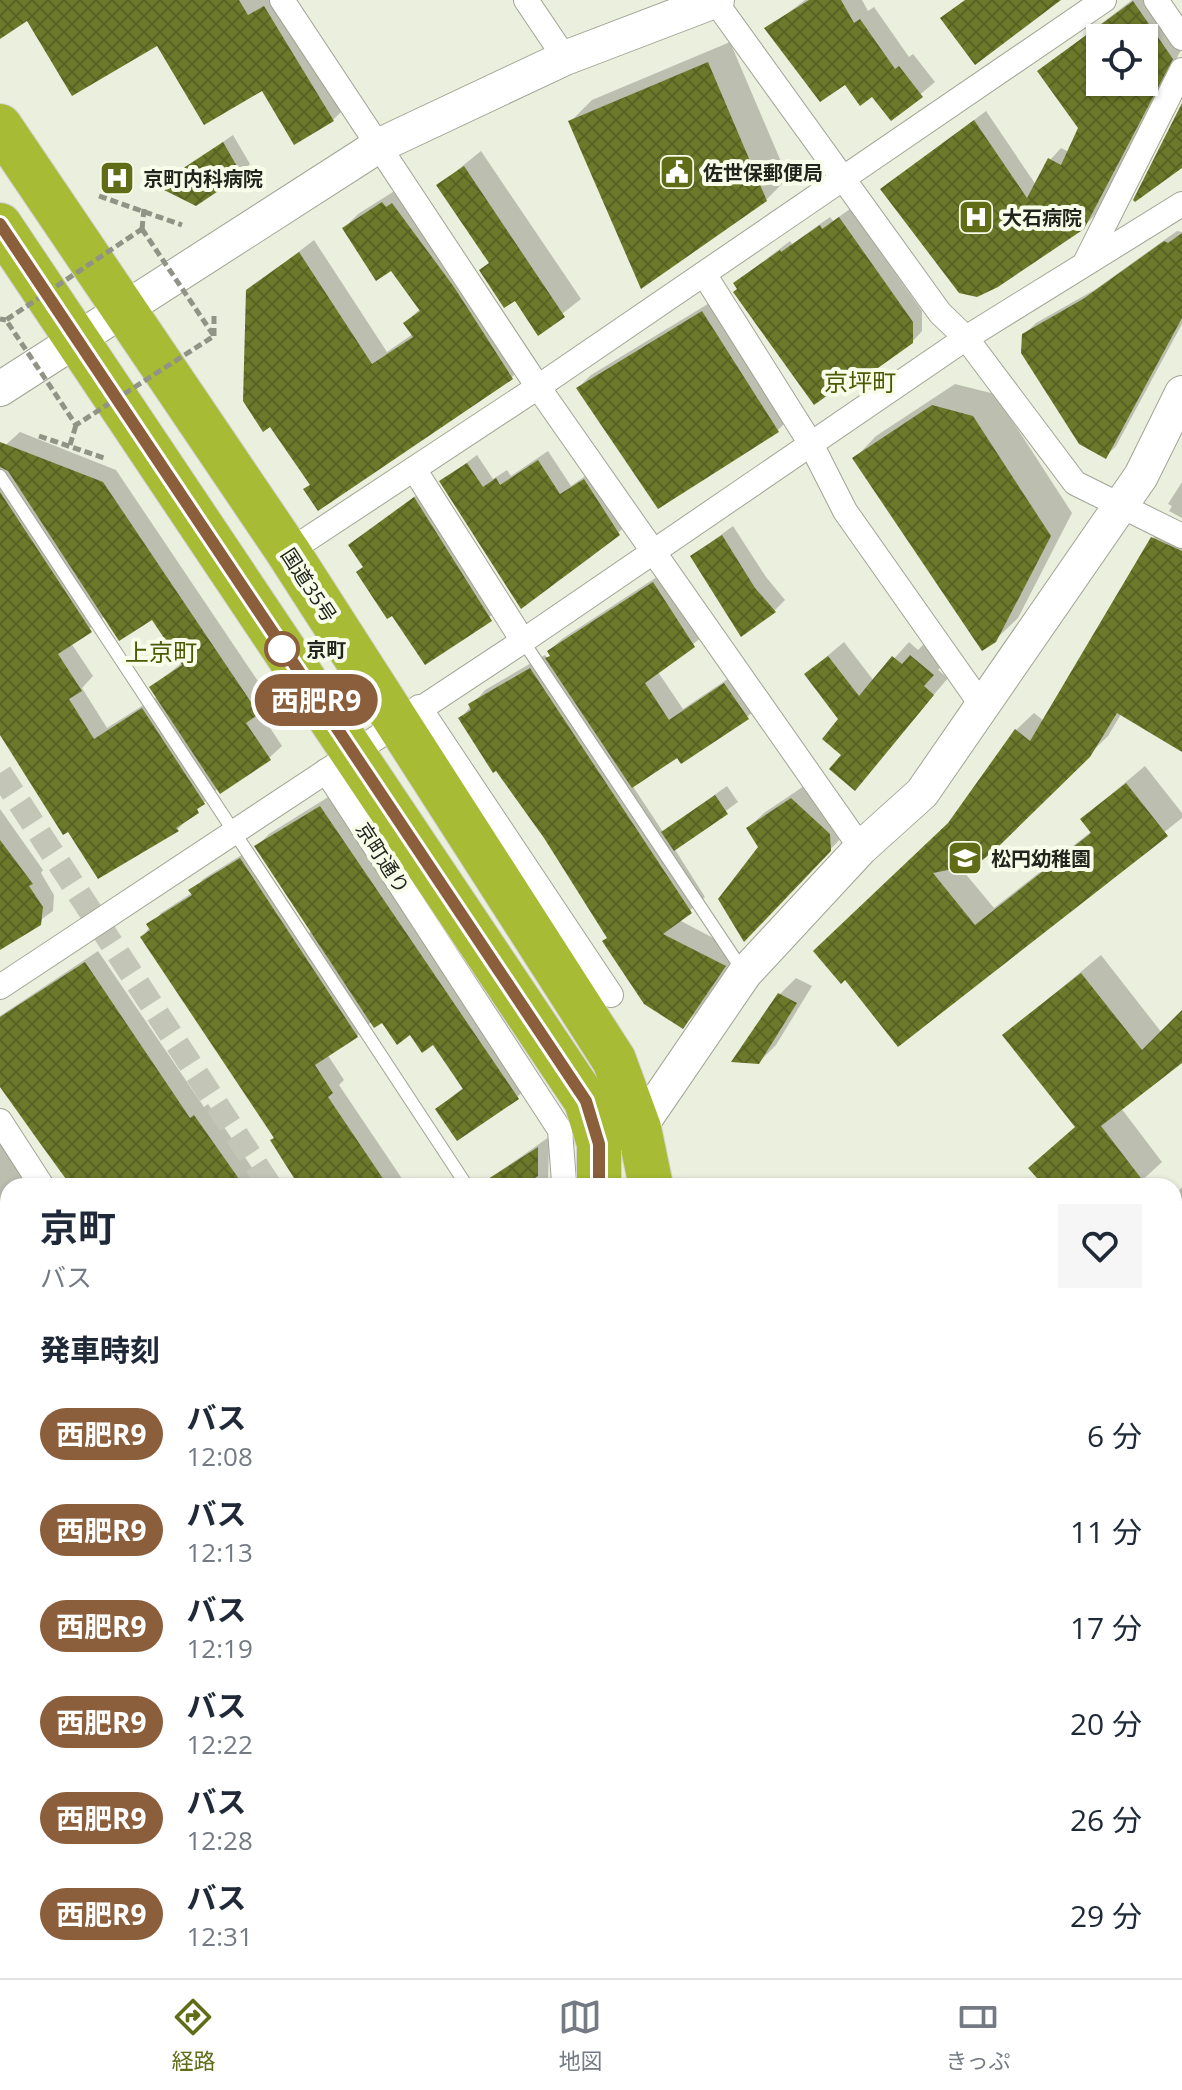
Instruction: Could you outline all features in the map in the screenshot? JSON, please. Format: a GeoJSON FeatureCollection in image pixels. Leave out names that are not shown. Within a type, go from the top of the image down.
{"type":"FeatureCollection","features":[{"type":"Feature","properties":{"kind":"highway","name":"国道35号"},"geometry":{"type":"LineString","coordinates":[[0,126],[288,552],[408,714],[614,1060],[639,1128],[649,1178]]}},
{"type":"Feature","properties":{"kind":"highway"},"geometry":{"type":"LineString","coordinates":[[0,225],[77,339],[339,763],[586,1101],[587,1171]]}},
{"type":"Feature","properties":{"kind":"street"},"geometry":{"type":"LineString","coordinates":[[282,0],[538,387],[861,848]]}},
{"type":"Feature","properties":{"kind":"street"},"geometry":{"type":"LineString","coordinates":[[526,0],[565,58]]}},
{"type":"Feature","properties":{"kind":"street"},"geometry":{"type":"LineString","coordinates":[[0,389],[378,146],[565,58],[715,0],[940,313],[966,338],[1075,483],[1182,536]]}},
{"type":"Feature","properties":{"kind":"street"},"geometry":{"type":"LineString","coordinates":[[288,552],[538,387],[1104,0]]}},
{"type":"Feature","properties":{"kind":"street"},"geometry":{"type":"LineString","coordinates":[[1156,0],[1182,38]]}},
{"type":"Feature","properties":{"kind":"street"},"geometry":{"type":"LineString","coordinates":[[1086,261],[1182,70]]}},
{"type":"Feature","properties":{"kind":"street"},"geometry":{"type":"LineString","coordinates":[[0,987],[235,833],[408,714],[523,641],[653,549],[966,338],[1182,204]]}},
{"type":"Feature","properties":{"kind":"street"},"geometry":{"type":"LineString","coordinates":[[704,274],[811,444],[845,511],[983,707]]}},
{"type":"Feature","properties":{"kind":"street"},"geometry":{"type":"LineString","coordinates":[[587,1171],[639,1128],[745,973],[861,848],[922,793],[1141,476],[1182,393]]}},
{"type":"Feature","properties":{"kind":"street"},"geometry":{"type":"LineString","coordinates":[[414,469],[523,641]]}},
{"type":"Feature","properties":{"kind":"street"},"geometry":{"type":"LineString","coordinates":[[408,714],[611,995]]}},
{"type":"Feature","properties":{"kind":"street"},"geometry":{"type":"LineString","coordinates":[[0,1121],[37,1178]]}},
{"type":"Feature","properties":{"kind":"lane"},"geometry":{"type":"LineString","coordinates":[[0,476],[462,1178]]}},
{"type":"Feature","properties":{"kind":"lane"},"geometry":{"type":"LineString","coordinates":[[523,641],[745,973]]}},
{"type":"Feature","properties":{"kind":"path"},"geometry":{"type":"LineString","coordinates":[[99,196],[144,209],[182,225]]}},
{"type":"Feature","properties":{"kind":"path"},"geometry":{"type":"LineString","coordinates":[[144,209],[142,229],[214,336]]}},
{"type":"Feature","properties":{"kind":"path"},"geometry":{"type":"LineString","coordinates":[[76,425],[3,319],[142,229]]}},
{"type":"Feature","properties":{"kind":"path"},"geometry":{"type":"LineString","coordinates":[[214,314],[214,336]]}},
{"type":"Feature","properties":{"kind":"path"},"geometry":{"type":"LineString","coordinates":[[70,445],[76,425],[214,336]]}},
{"type":"Feature","properties":{"kind":"path"},"geometry":{"type":"LineString","coordinates":[[39,436],[104,458]]}},
{"type":"Feature","properties":{"kind":"building"},"geometry":{"type":"Polygon","coordinates":[[[0,0],[239,0],[248,15],[264,6],[334,121],[294,145],[262,91],[204,125],[157,46],[72,96],[27,21],[0,39],[0,0]]]}},
{"type":"Feature","properties":{"kind":"building"},"geometry":{"type":"Polygon","coordinates":[[[809,0],[841,0],[854,23],[860,19],[895,69],[899,66],[923,97],[891,121],[872,97],[860,106],[845,85],[820,102],[764,28],[809,0]]]}},
{"type":"Feature","properties":{"kind":"building"},"geometry":{"type":"Polygon","coordinates":[[[965,0],[1061,0],[975,65],[940,18],[965,0]]]}},
{"type":"Feature","properties":{"kind":"building"},"geometry":{"type":"Polygon","coordinates":[[[1133,1],[1149,24],[1101,24],[1133,1]]]}},
{"type":"Feature","properties":{"kind":"building"},"geometry":{"type":"Polygon","coordinates":[[[1086,35],[1086,96],[1154,96],[1084,229],[998,287],[977,297],[959,293],[880,189],[974,120],[1027,198],[1048,158],[1061,165],[1078,128],[1037,71],[1086,35]]]}},
{"type":"Feature","properties":{"kind":"building"},"geometry":{"type":"Polygon","coordinates":[[[1158,37],[1173,59],[1158,88],[1158,37]]]}},
{"type":"Feature","properties":{"kind":"building"},"geometry":{"type":"Polygon","coordinates":[[[708,62],[767,201],[641,289],[568,121],[708,62]]]}},
{"type":"Feature","properties":{"kind":"building"},"geometry":{"type":"Polygon","coordinates":[[[1182,103],[1182,168],[1135,202],[1133,200],[1182,103]]]}},
{"type":"Feature","properties":{"kind":"building"},"geometry":{"type":"Polygon","coordinates":[[[223,142],[242,175],[196,206],[156,186],[223,142]]]}},
{"type":"Feature","properties":{"kind":"building"},"geometry":{"type":"Polygon","coordinates":[[[464,166],[565,317],[538,336],[515,301],[504,308],[479,270],[489,263],[436,185],[464,166]]]}},
{"type":"Feature","properties":{"kind":"building"},"geometry":{"type":"Polygon","coordinates":[[[382,202],[386,207],[392,203],[454,287],[513,379],[318,511],[303,489],[310,485],[270,427],[263,432],[243,401],[246,290],[299,252],[372,364],[413,337],[403,323],[420,311],[391,271],[376,281],[342,228],[382,202]]]}},
{"type":"Feature","properties":{"kind":"building"},"geometry":{"type":"Polygon","coordinates":[[[839,217],[913,322],[913,343],[861,380],[837,394],[835,390],[814,405],[733,292],[737,289],[733,283],[820,225],[822,229],[839,217]]]}},
{"type":"Feature","properties":{"kind":"building"},"geometry":{"type":"Polygon","coordinates":[[[1182,233],[1182,318],[1106,459],[1079,444],[1021,353],[1022,334],[1083,299],[1164,241],[1168,243],[1182,233]]]}},
{"type":"Feature","properties":{"kind":"building"},"geometry":{"type":"Polygon","coordinates":[[[702,311],[779,432],[658,509],[576,388],[702,311]]]}},
{"type":"Feature","properties":{"kind":"building"},"geometry":{"type":"Polygon","coordinates":[[[932,405],[973,416],[1051,536],[996,642],[982,651],[852,458],[932,405]]]}},
{"type":"Feature","properties":{"kind":"building"},"geometry":{"type":"Polygon","coordinates":[[[0,442],[103,482],[259,714],[246,723],[271,760],[220,794],[149,687],[182,665],[152,620],[119,641],[8,471],[0,467],[0,442]]]}},
{"type":"Feature","properties":{"kind":"building"},"geometry":{"type":"Polygon","coordinates":[[[538,460],[560,494],[584,479],[620,535],[521,609],[439,481],[467,463],[483,487],[496,478],[500,485],[538,460]]]}},
{"type":"Feature","properties":{"kind":"building"},"geometry":{"type":"Polygon","coordinates":[[[0,492],[92,632],[58,654],[82,691],[69,699],[94,739],[142,708],[205,804],[197,809],[199,813],[176,828],[179,831],[98,879],[68,832],[63,835],[0,735],[0,492]]]}},
{"type":"Feature","properties":{"kind":"building"},"geometry":{"type":"Polygon","coordinates":[[[414,497],[492,621],[425,665],[392,616],[387,619],[356,572],[363,567],[348,545],[414,497]]]}},
{"type":"Feature","properties":{"kind":"building"},"geometry":{"type":"Polygon","coordinates":[[[722,535],[755,588],[776,612],[741,637],[690,556],[722,535]]]}},
{"type":"Feature","properties":{"kind":"building"},"geometry":{"type":"Polygon","coordinates":[[[1151,537],[1182,551],[1182,752],[1117,713],[1090,757],[1000,845],[978,864],[933,873],[975,925],[1091,833],[1080,819],[1126,783],[1168,836],[898,1047],[845,980],[841,984],[813,951],[948,823],[1015,729],[1030,741],[1151,537]]]}},
{"type":"Feature","properties":{"kind":"building"},"geometry":{"type":"Polygon","coordinates":[[[653,582],[695,647],[645,683],[669,720],[724,683],[749,719],[681,764],[677,758],[632,788],[545,658],[550,656],[547,651],[653,582]]]}},
{"type":"Feature","properties":{"kind":"building"},"geometry":{"type":"Polygon","coordinates":[[[910,655],[934,675],[924,686],[934,695],[855,791],[829,769],[841,755],[822,739],[838,719],[804,674],[828,656],[859,696],[892,656],[902,664],[910,655]]]}},
{"type":"Feature","properties":{"kind":"building"},"geometry":{"type":"Polygon","coordinates":[[[530,668],[692,913],[663,934],[726,966],[683,1029],[644,1004],[602,941],[607,938],[544,838],[496,771],[493,773],[458,718],[471,710],[468,704],[530,668]]]}},
{"type":"Feature","properties":{"kind":"building"},"geometry":{"type":"Polygon","coordinates":[[[715,795],[728,814],[674,851],[661,832],[715,795]]]}},
{"type":"Feature","properties":{"kind":"building"},"geometry":{"type":"Polygon","coordinates":[[[791,798],[830,834],[831,851],[744,942],[718,899],[758,847],[746,828],[791,798]]]}},
{"type":"Feature","properties":{"kind":"building"},"geometry":{"type":"Polygon","coordinates":[[[320,806],[519,1099],[457,1141],[435,1109],[463,1089],[433,1045],[422,1053],[410,1035],[397,1045],[382,1023],[374,1028],[254,846],[320,806]]]}},
{"type":"Feature","properties":{"kind":"building"},"geometry":{"type":"Polygon","coordinates":[[[0,840],[33,884],[29,886],[43,907],[41,925],[0,950],[0,840]]]}},
{"type":"Feature","properties":{"kind":"building"},"geometry":{"type":"Polygon","coordinates":[[[240,858],[358,1037],[315,1065],[333,1093],[328,1097],[383,1178],[294,1178],[270,1140],[274,1138],[140,937],[150,930],[146,924],[192,895],[188,890],[240,858]]]}},
{"type":"Feature","properties":{"kind":"building"},"geometry":{"type":"Polygon","coordinates":[[[85,962],[190,1118],[194,1115],[238,1178],[65,1178],[0,1087],[0,1017],[85,962]]]}},
{"type":"Feature","properties":{"kind":"building"},"geometry":{"type":"Polygon","coordinates":[[[1081,973],[1142,1050],[1182,1010],[1182,1063],[1101,1126],[1141,1178],[1037,1178],[1028,1168],[1075,1127],[1002,1035],[1081,973]]]}},
{"type":"Feature","properties":{"kind":"building"},"geometry":{"type":"Polygon","coordinates":[[[778,993],[797,1003],[759,1064],[731,1062],[778,993]]]}},
{"type":"Feature","properties":{"kind":"building"},"geometry":{"type":"Polygon","coordinates":[[[538,1147],[538,1176],[490,1178],[538,1147]]]}},
{"type":"Feature","properties":{"kind":"tunnel"},"geometry":{"type":"LineString","coordinates":[[0,773],[265,1178]]}},
{"type":"Feature","properties":{"kind":"bus line","name":"西肥R9"},"geometry":{"type":"LineString","coordinates":[[0,224],[586,1101],[599,1144],[599,1178]]}},
{"type":"Feature","properties":{"kind":"place","name":"佐世保郵便局"},"geometry":{"type":"Point","coordinates":[677,172]}},
{"type":"Feature","properties":{"kind":"place","name":"京町内科病院"},"geometry":{"type":"Point","coordinates":[117,178]}},
{"type":"Feature","properties":{"kind":"place","name":"大石病院"},"geometry":{"type":"Point","coordinates":[976,217]}},
{"type":"Feature","properties":{"kind":"place","name":"京町"},"geometry":{"type":"Point","coordinates":[282,649]}},
{"type":"Feature","properties":{"kind":"place","name":"松円幼稚園"},"geometry":{"type":"Point","coordinates":[965,858]}},
{"type":"Feature","properties":{"kind":"district","name":"京坪町"},"geometry":{"type":"Point","coordinates":[860,381]}},
{"type":"Feature","properties":{"kind":"district","name":"上京町"},"geometry":{"type":"Point","coordinates":[161,651]}}]}
